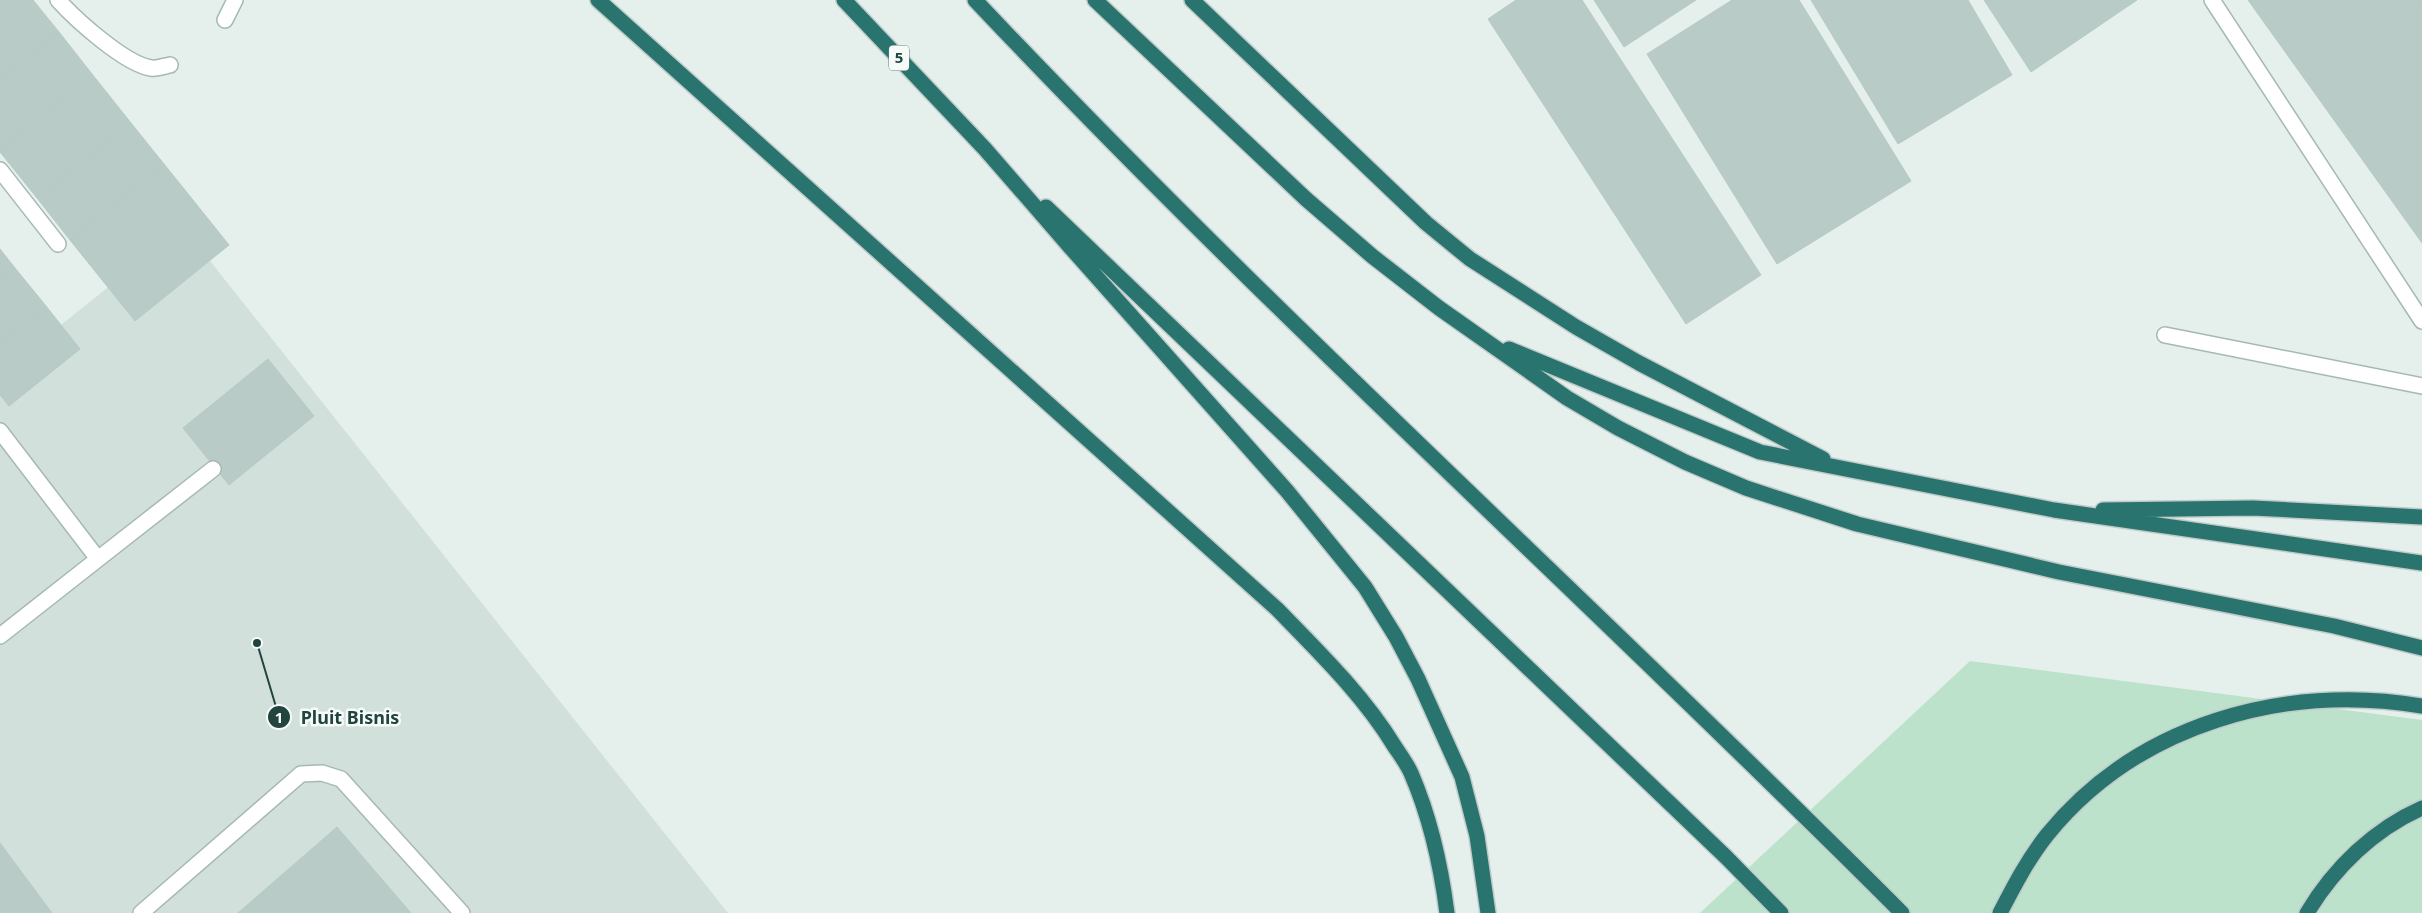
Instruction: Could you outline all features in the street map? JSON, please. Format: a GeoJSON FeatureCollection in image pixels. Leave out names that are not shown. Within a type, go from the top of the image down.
{"type":"FeatureCollection","features":[{"type":"Feature","properties":{"kind":"highway"},"geometry":{"type":"LineString","coordinates":[[598,0],[1277,609],[1330,664],[1383,727],[1411,772],[1431,833],[1444,886],[1447,913]]}},
{"type":"Feature","properties":{"kind":"highway","name":"5"},"geometry":{"type":"LineString","coordinates":[[844,0],[985,149]]}},
{"type":"Feature","properties":{"kind":"highway"},"geometry":{"type":"LineString","coordinates":[[975,0],[1029,57],[1334,363],[1782,792],[1902,913]]}},
{"type":"Feature","properties":{"kind":"highway"},"geometry":{"type":"LineString","coordinates":[[1095,0],[1306,199],[1372,256],[1439,308],[1567,398],[1618,428],[1685,462],[1746,488],[1857,524],[2059,572],[2334,626],[2422,648]]}},
{"type":"Feature","properties":{"kind":"highway"},"geometry":{"type":"LineString","coordinates":[[1192,0],[1426,223],[1470,259],[1576,328],[1837,466]]}},
{"type":"Feature","properties":{"kind":"highway"},"geometry":{"type":"LineString","coordinates":[[985,149],[1726,857],[1781,913]]}},
{"type":"Feature","properties":{"kind":"highway"},"geometry":{"type":"LineString","coordinates":[[985,149],[1287,491],[1365,588],[1396,637],[1418,679],[1462,777],[1477,836],[1488,912]]}},
{"type":"Feature","properties":{"kind":"highway"},"geometry":{"type":"LineString","coordinates":[[1487,340],[1760,452],[2054,510],[2422,563]]}},
{"type":"Feature","properties":{"kind":"highway"},"geometry":{"type":"LineString","coordinates":[[2054,510],[2253,508],[2422,517]]}},
{"type":"Feature","properties":{"kind":"highway"},"geometry":{"type":"LineString","coordinates":[[2000,913],[2029,862],[2047,836],[2068,813],[2112,773],[2158,745],[2219,718],[2279,704],[2330,700],[2374,700],[2422,706]]}},
{"type":"Feature","properties":{"kind":"highway"},"geometry":{"type":"LineString","coordinates":[[2307,913],[2322,889],[2361,846],[2380,831],[2422,808]]}},
{"type":"Feature","properties":{"kind":"lane"},"geometry":{"type":"LineString","coordinates":[[58,0],[79,22],[133,61],[152,68],[170,65]]}},
{"type":"Feature","properties":{"kind":"lane"},"geometry":{"type":"LineString","coordinates":[[225,20],[235,0]]}},
{"type":"Feature","properties":{"kind":"lane"},"geometry":{"type":"LineString","coordinates":[[2212,0],[2422,321]]}},
{"type":"Feature","properties":{"kind":"lane"},"geometry":{"type":"LineString","coordinates":[[0,170],[58,244]]}},
{"type":"Feature","properties":{"kind":"lane"},"geometry":{"type":"LineString","coordinates":[[2165,335],[2422,386]]}},
{"type":"Feature","properties":{"kind":"lane"},"geometry":{"type":"LineString","coordinates":[[0,431],[98,559]]}},
{"type":"Feature","properties":{"kind":"lane"},"geometry":{"type":"LineString","coordinates":[[0,636],[213,470]]}},
{"type":"Feature","properties":{"kind":"lane"},"geometry":{"type":"LineString","coordinates":[[141,913],[301,774],[322,773],[341,779],[462,913]]}},
{"type":"Feature","properties":{"kind":"shaded area"},"geometry":{"type":"Polygon","coordinates":[[[183,227],[728,913],[0,913],[0,374],[183,227]]]}},
{"type":"Feature","properties":{"kind":"green space"},"geometry":{"type":"Polygon","coordinates":[[[1970,661],[2422,720],[2422,913],[1700,913],[1970,661]]]}},
{"type":"Feature","properties":{"kind":"building"},"geometry":{"type":"Polygon","coordinates":[[[0,0],[33,0],[59,32],[0,79],[0,0]]]}},
{"type":"Feature","properties":{"kind":"building"},"geometry":{"type":"Polygon","coordinates":[[[1516,0],[1582,0],[1761,275],[1686,324],[1488,19],[1516,0]]]}},
{"type":"Feature","properties":{"kind":"building"},"geometry":{"type":"Polygon","coordinates":[[[1594,0],[1696,0],[1624,47],[1594,0]]]}},
{"type":"Feature","properties":{"kind":"building"},"geometry":{"type":"Polygon","coordinates":[[[1732,0],[1799,0],[1911,181],[1777,264],[1647,54],[1732,0]]]}},
{"type":"Feature","properties":{"kind":"building"},"geometry":{"type":"Polygon","coordinates":[[[1811,0],[1968,0],[2012,75],[1898,144],[1811,0]]]}},
{"type":"Feature","properties":{"kind":"building"},"geometry":{"type":"Polygon","coordinates":[[[1984,0],[2137,0],[2031,72],[1984,0]]]}},
{"type":"Feature","properties":{"kind":"building"},"geometry":{"type":"Polygon","coordinates":[[[2248,0],[2422,0],[2422,243],[2248,0]]]}},
{"type":"Feature","properties":{"kind":"building"},"geometry":{"type":"Polygon","coordinates":[[[59,32],[92,74],[0,149],[0,79],[59,32]]]}},
{"type":"Feature","properties":{"kind":"building"},"geometry":{"type":"Polygon","coordinates":[[[92,74],[131,123],[37,198],[0,152],[0,149],[92,74]]]}},
{"type":"Feature","properties":{"kind":"building"},"geometry":{"type":"Polygon","coordinates":[[[131,123],[164,164],[70,240],[37,198],[131,123]]]}},
{"type":"Feature","properties":{"kind":"building"},"geometry":{"type":"Polygon","coordinates":[[[164,164],[229,245],[135,321],[70,240],[164,164]]]}},
{"type":"Feature","properties":{"kind":"building"},"geometry":{"type":"Polygon","coordinates":[[[0,249],[15,268],[0,280],[0,249]]]}},
{"type":"Feature","properties":{"kind":"building"},"geometry":{"type":"Polygon","coordinates":[[[15,268],[46,306],[0,343],[0,280],[15,268]]]}},
{"type":"Feature","properties":{"kind":"building"},"geometry":{"type":"Polygon","coordinates":[[[46,306],[80,349],[9,406],[0,395],[0,343],[46,306]]]}},
{"type":"Feature","properties":{"kind":"building"},"geometry":{"type":"Polygon","coordinates":[[[268,359],[314,416],[229,485],[183,428],[268,359]]]}},
{"type":"Feature","properties":{"kind":"building"},"geometry":{"type":"Polygon","coordinates":[[[337,827],[411,913],[238,913],[337,827]]]}},
{"type":"Feature","properties":{"kind":"building"},"geometry":{"type":"Polygon","coordinates":[[[0,843],[52,913],[0,913],[0,843]]]}},
{"type":"Feature","properties":{"kind":"place","name":"Pluit Bisnis"},"geometry":{"type":"Point","coordinates":[257,643]}}]}
